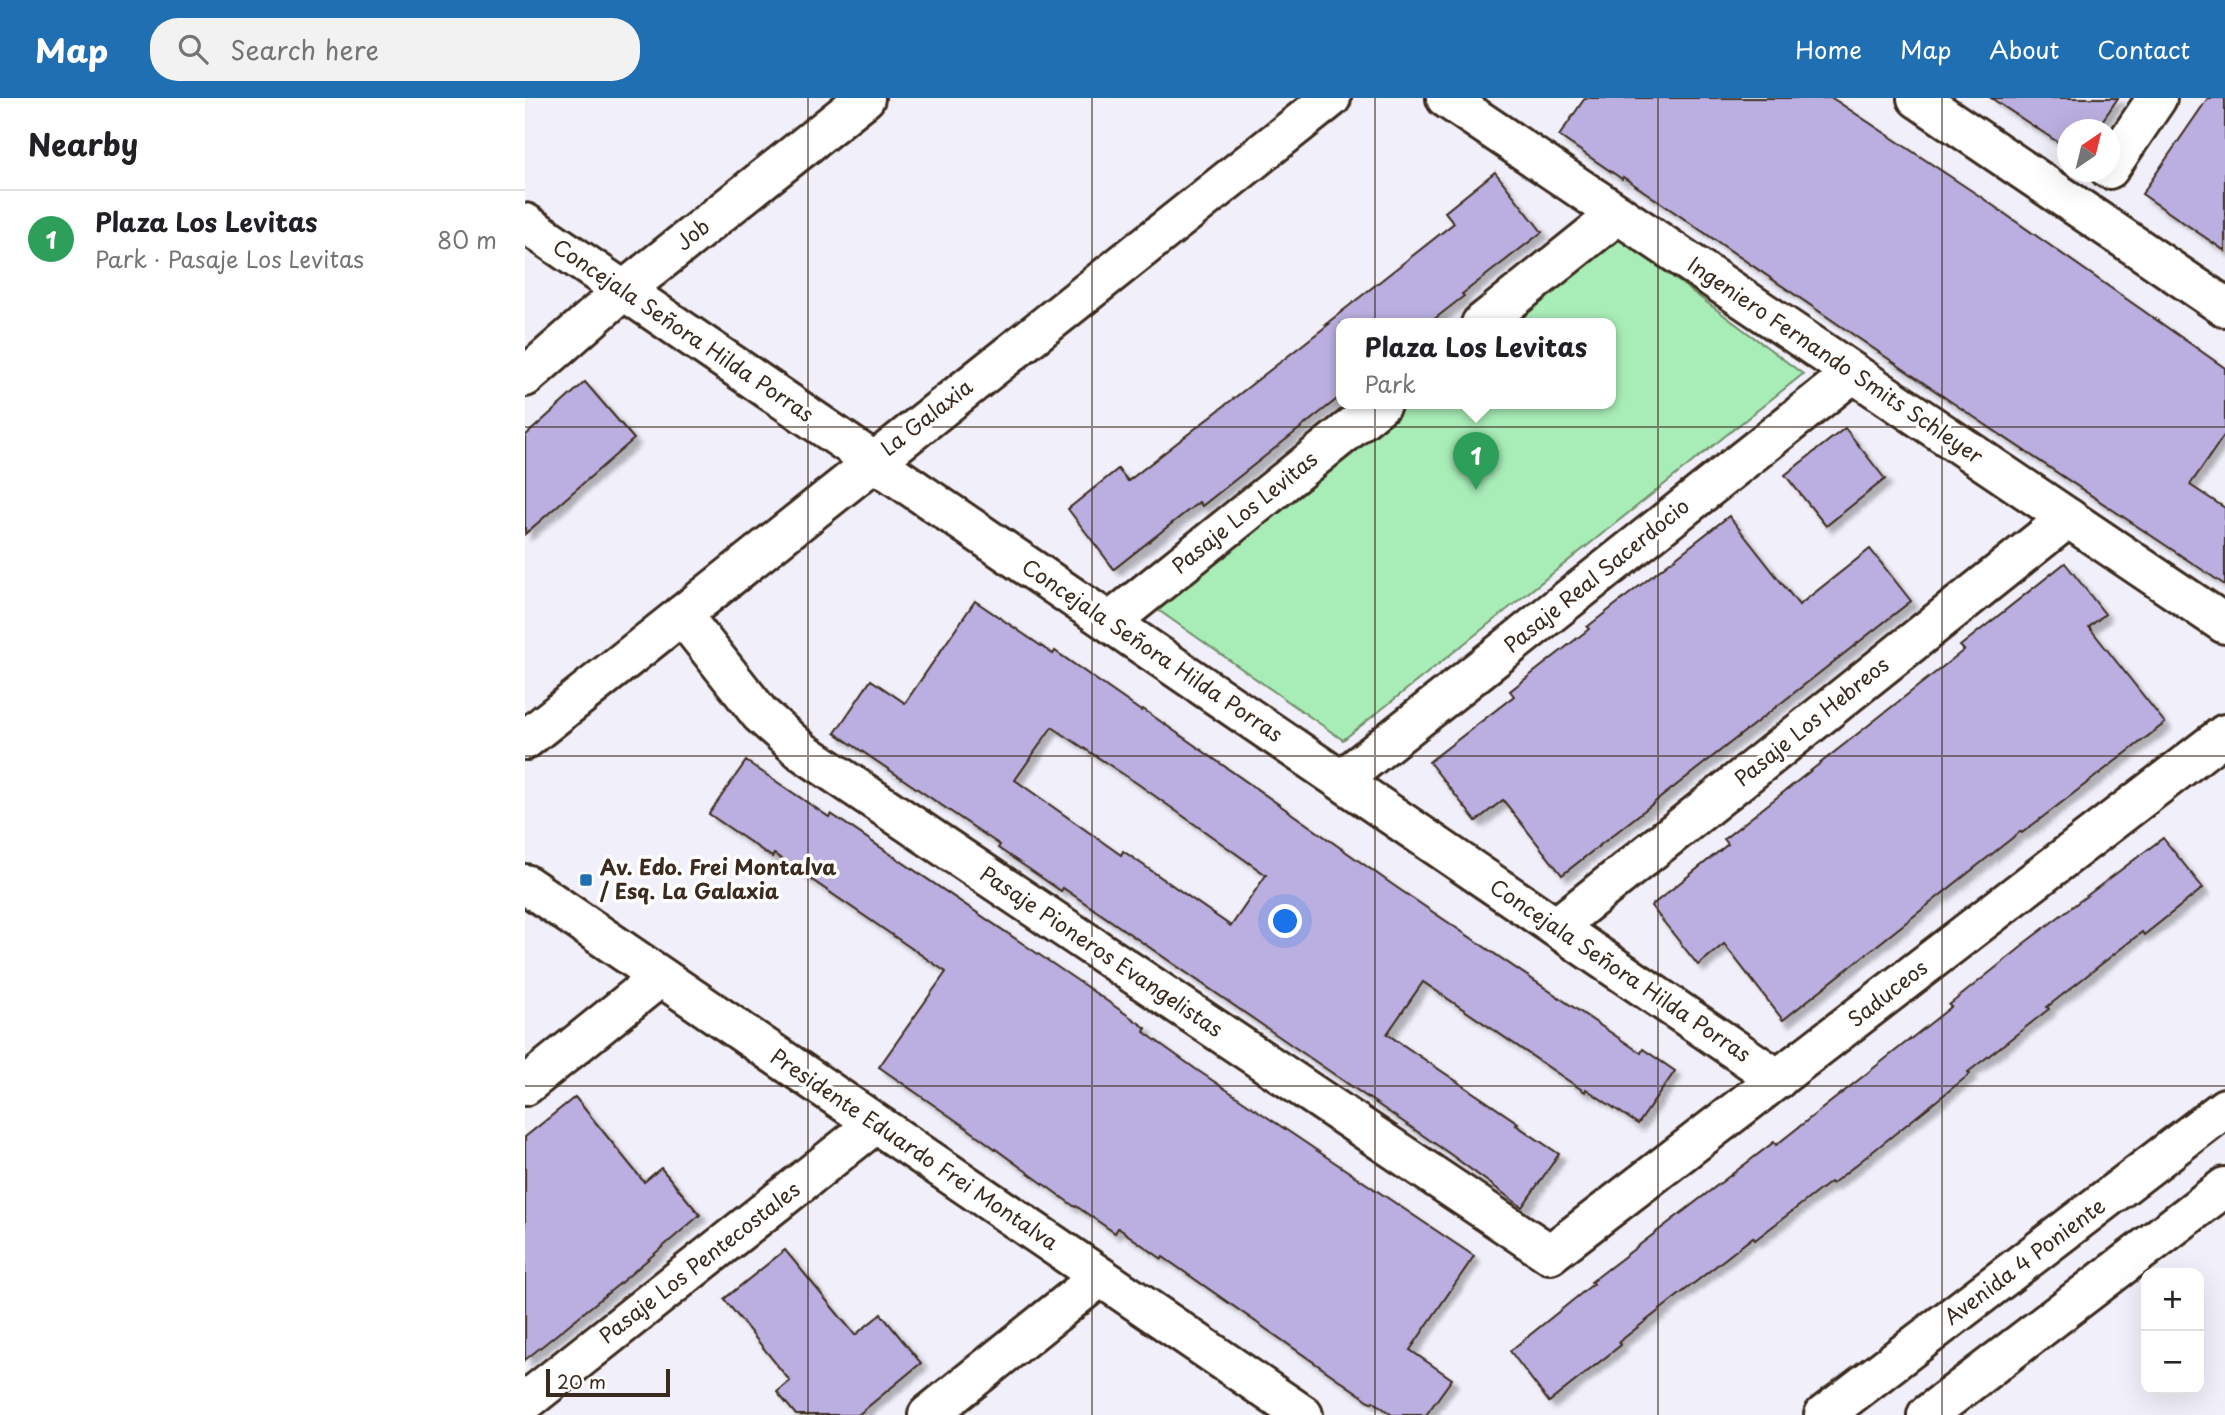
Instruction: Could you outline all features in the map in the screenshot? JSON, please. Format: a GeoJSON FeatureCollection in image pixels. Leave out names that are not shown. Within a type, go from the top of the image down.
{"type":"FeatureCollection","features":[{"type":"Feature","properties":{"kind":"street","name":"Job"},"geometry":{"type":"LineString","coordinates":[[525,376],[623,290],[865,98]]}},
{"type":"Feature","properties":{"kind":"street","name":"La Galaxia"},"geometry":{"type":"LineString","coordinates":[[525,740],[1331,98]]}},
{"type":"Feature","properties":{"kind":"street","name":"Ingeniero Fernando Smits Schleyer"},"geometry":{"type":"LineString","coordinates":[[1446,98],[2225,624]]}},
{"type":"Feature","properties":{"kind":"street"},"geometry":{"type":"LineString","coordinates":[[1917,98],[2225,307]]}},
{"type":"Feature","properties":{"kind":"street"},"geometry":{"type":"LineString","coordinates":[[2120,154],[2157,98]]}},
{"type":"Feature","properties":{"kind":"street"},"geometry":{"type":"LineString","coordinates":[[2082,210],[2101,182]]}},
{"type":"Feature","properties":{"kind":"street"},"geometry":{"type":"LineString","coordinates":[[1488,318],[1618,214]]}},
{"type":"Feature","properties":{"kind":"street","name":"Concejala Señora Hilda Porras"},"geometry":{"type":"LineString","coordinates":[[525,223],[1778,1079]]}},
{"type":"Feature","properties":{"kind":"street","name":"Pasaje Real Sacerdocio"},"geometry":{"type":"LineString","coordinates":[[1341,780],[1853,373]]}},
{"type":"Feature","properties":{"kind":"street","name":"Pasaje Los Levitas"},"geometry":{"type":"LineString","coordinates":[[1110,622],[1375,409]]}},
{"type":"Feature","properties":{"kind":"street","name":"Pasaje Los Hebreos"},"geometry":{"type":"LineString","coordinates":[[1556,927],[2068,518]]}},
{"type":"Feature","properties":{"kind":"street","name":"Pasaje Pioneros Evangelistas"},"geometry":{"type":"LineString","coordinates":[[683,615],[760,714],[803,752],[1550,1254]]}},
{"type":"Feature","properties":{"kind":"street","name":"Saduceos"},"geometry":{"type":"LineString","coordinates":[[1550,1254],[2225,734]]}},
{"type":"Feature","properties":{"kind":"street","name":"Presidente Eduardo Frei Montalva"},"geometry":{"type":"LineString","coordinates":[[525,884],[1303,1415]]}},
{"type":"Feature","properties":{"kind":"street"},"geometry":{"type":"LineString","coordinates":[[525,1086],[660,977]]}},
{"type":"Feature","properties":{"kind":"street","name":"Avenida 4 Poniente"},"geometry":{"type":"LineString","coordinates":[[1824,1415],[2225,1108]]}},
{"type":"Feature","properties":{"kind":"street","name":"Pasaje Los Pentecostales"},"geometry":{"type":"LineString","coordinates":[[525,1402],[875,1124]]}},
{"type":"Feature","properties":{"kind":"street"},"geometry":{"type":"LineString","coordinates":[[1927,1415],[2225,1187]]}},
{"type":"Feature","properties":{"kind":"street"},"geometry":{"type":"LineString","coordinates":[[928,1415],[1100,1277]]}},
{"type":"Feature","properties":{"kind":"green space"},"geometry":{"type":"Polygon","coordinates":[[[1612,232],[1803,374],[1343,740],[1151,605],[1393,409],[1616,409],[1616,318],[1506,318],[1612,232]]]}},
{"type":"Feature","properties":{"kind":"building"},"geometry":{"type":"Polygon","coordinates":[[[1585,98],[1832,98],[1978,195],[2225,368],[2225,434],[2190,485],[2225,508],[2225,585],[1559,136],[1585,98]]]}},
{"type":"Feature","properties":{"kind":"building"},"geometry":{"type":"Polygon","coordinates":[[[1991,98],[2118,98],[2104,119],[2057,119],[2057,142],[1991,98]]]}},
{"type":"Feature","properties":{"kind":"building"},"geometry":{"type":"Polygon","coordinates":[[[2208,98],[2225,98],[2225,251],[2142,194],[2208,98]]]}},
{"type":"Feature","properties":{"kind":"building"},"geometry":{"type":"Polygon","coordinates":[[[1495,172],[1542,232],[1462,294],[1464,296],[1436,318],[1336,318],[1336,400],[1202,506],[1199,502],[1114,569],[1068,509],[1118,469],[1128,481],[1329,324],[1326,324],[1454,223],[1445,212],[1495,172]]]}},
{"type":"Feature","properties":{"kind":"building"},"geometry":{"type":"Polygon","coordinates":[[[585,382],[634,439],[525,534],[525,436],[585,382]]]}},
{"type":"Feature","properties":{"kind":"building"},"geometry":{"type":"Polygon","coordinates":[[[1845,428],[1885,479],[1826,526],[1785,475],[1845,428]]]}},
{"type":"Feature","properties":{"kind":"building"},"geometry":{"type":"Polygon","coordinates":[[[1729,516],[1799,605],[1870,549],[1911,601],[1562,875],[1503,800],[1476,821],[1429,762],[1514,696],[1510,691],[1589,629],[1587,627],[1729,516]]]}},
{"type":"Feature","properties":{"kind":"building"},"geometry":{"type":"Polygon","coordinates":[[[2065,563],[2105,614],[2089,627],[2165,723],[2022,833],[2021,831],[1783,1020],[1724,944],[1698,965],[1651,906],[1728,844],[1724,839],[1964,650],[1960,646],[2065,563]]]}},
{"type":"Feature","properties":{"kind":"building"},"geometry":{"type":"Polygon","coordinates":[[[975,601],[1053,654],[1055,651],[1141,711],[1143,709],[1396,887],[1641,1053],[1643,1049],[1675,1071],[1638,1124],[1586,1089],[1585,1092],[1423,982],[1387,1034],[1559,1154],[1522,1207],[1450,1154],[1063,888],[1061,891],[998,848],[1000,845],[835,733],[871,680],[905,703],[975,601]],[[1052,727],[1015,780],[1121,855],[1123,851],[1231,926],[1266,875],[1052,727]]]}},
{"type":"Feature","properties":{"kind":"building"},"geometry":{"type":"Polygon","coordinates":[[[746,761],[829,817],[831,814],[1084,985],[1146,1028],[1144,1032],[1197,1070],[1474,1256],[1410,1350],[1452,1379],[1426,1415],[1392,1415],[1373,1401],[1372,1403],[1163,1257],[1162,1259],[1118,1228],[1115,1233],[1075,1207],[879,1067],[946,972],[774,854],[772,857],[709,814],[746,761]]]}},
{"type":"Feature","properties":{"kind":"building"},"geometry":{"type":"Polygon","coordinates":[[[2163,838],[2203,888],[2047,1007],[2049,1009],[1832,1184],[1830,1182],[1755,1240],[1753,1237],[1619,1342],[1621,1345],[1549,1402],[1510,1351],[1593,1284],[1591,1282],[1774,1142],[1776,1145],[1951,1007],[1949,1005],[2023,944],[2163,838]]]}},
{"type":"Feature","properties":{"kind":"building"},"geometry":{"type":"Polygon","coordinates":[[[575,1097],[644,1182],[661,1168],[700,1215],[525,1360],[525,1137],[575,1097]]]}},
{"type":"Feature","properties":{"kind":"building"},"geometry":{"type":"Polygon","coordinates":[[[785,1250],[855,1335],[881,1314],[921,1363],[858,1415],[796,1415],[777,1392],[790,1381],[724,1299],[785,1250]]]}},
{"type":"Feature","properties":{"kind":"place","name":"Plaza Los Levitas"},"geometry":{"type":"Point","coordinates":[1476,490]}},
{"type":"Feature","properties":{"kind":"place","name":"Av. Edo. Frei Montalva / Esq. La Galaxia"},"geometry":{"type":"Point","coordinates":[586,880]}}]}
